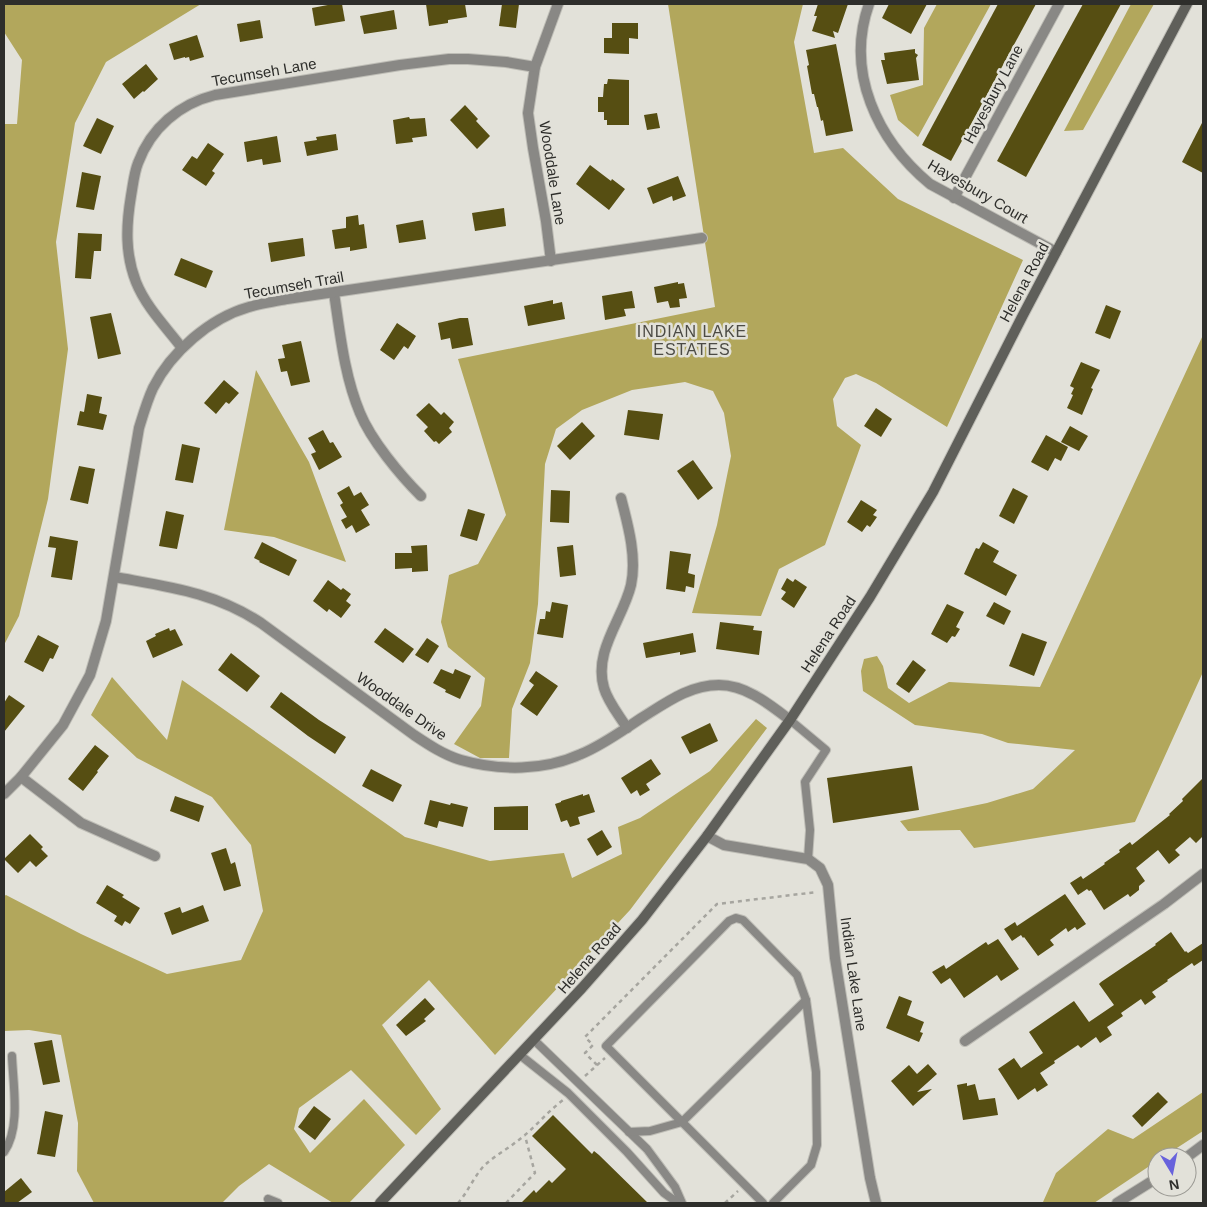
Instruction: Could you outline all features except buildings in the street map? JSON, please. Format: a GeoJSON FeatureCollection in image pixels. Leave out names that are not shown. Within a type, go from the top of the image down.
{"type":"FeatureCollection","features":[{"type":"Feature","properties":{"kind":"main road","name":"Helena Road"},"geometry":{"type":"LineString","coordinates":[[380,1203],[520,1056],[642,920],[707,836],[790,720],[870,597],[926,503],[1187,4]]}},
{"type":"Feature","properties":{"kind":"street","name":"Wooddale Lane"},"geometry":{"type":"LineString","coordinates":[[551,261],[528,113],[535,67],[558,4]]}},
{"type":"Feature","properties":{"kind":"street","name":"Hayesbury Court"},"geometry":{"type":"LineString","coordinates":[[869,4],[862,40],[865,83],[874,115],[897,153],[930,184],[1056,252]]}},
{"type":"Feature","properties":{"kind":"street","name":"Hayesbury Lane"},"geometry":{"type":"LineString","coordinates":[[954,198],[1059,4]]}},
{"type":"Feature","properties":{"kind":"street","name":"Tecumseh Lane"},"geometry":{"type":"LineString","coordinates":[[182,348],[145,300],[131,268],[127,247],[129,208],[138,164],[150,138],[169,117],[200,99],[215,95],[400,65],[468,58],[535,67]]}},
{"type":"Feature","properties":{"kind":"street","name":"Tecumseh Trail"},"geometry":{"type":"LineString","coordinates":[[4,794],[21,778],[63,725],[90,675],[106,622],[115,577],[139,428],[153,387],[182,348],[215,323],[249,307],[287,299],[702,238]]}},
{"type":"Feature","properties":{"kind":"street"},"geometry":{"type":"LineString","coordinates":[[334,292],[348,373],[360,415],[392,465],[421,496]]}},
{"type":"Feature","properties":{"kind":"street"},"geometry":{"type":"LineString","coordinates":[[620,498],[628,526],[632,580],[621,613],[606,647],[602,662],[602,675],[604,688],[627,728]]}},
{"type":"Feature","properties":{"kind":"street","name":"Wooddale Drive"},"geometry":{"type":"LineString","coordinates":[[115,577],[203,595],[237,608],[262,623],[414,735],[432,747],[460,760],[497,767],[549,765],[581,754],[685,692],[708,685],[731,686],[742,690],[770,705],[790,720]]}},
{"type":"Feature","properties":{"kind":"street"},"geometry":{"type":"LineString","coordinates":[[21,778],[81,824],[154,856]]}},
{"type":"Feature","properties":{"kind":"street"},"geometry":{"type":"LineString","coordinates":[[707,836],[724,846],[808,859]]}},
{"type":"Feature","properties":{"kind":"street","name":"Indian Lake Lane"},"geometry":{"type":"LineString","coordinates":[[808,859],[820,868],[828,885],[835,958],[870,1178],[876,1203]]}},
{"type":"Feature","properties":{"kind":"street"},"geometry":{"type":"LineString","coordinates":[[965,1041],[1164,904],[1203,874]]}},
{"type":"Feature","properties":{"kind":"street"},"geometry":{"type":"LineString","coordinates":[[1117,1203],[1147,1184]]}},
{"type":"Feature","properties":{"kind":"lane"},"geometry":{"type":"LineString","coordinates":[[790,720],[826,750],[805,782],[810,830],[808,859]]}},
{"type":"Feature","properties":{"kind":"lane"},"geometry":{"type":"LineString","coordinates":[[763,1203],[606,1046],[729,921],[736,918],[743,920],[797,975],[806,1000],[816,1072],[817,1144],[811,1165],[773,1203]]}},
{"type":"Feature","properties":{"kind":"lane"},"geometry":{"type":"LineString","coordinates":[[629,1132],[650,1131],[682,1122],[806,1000]]}},
{"type":"Feature","properties":{"kind":"lane"},"geometry":{"type":"LineString","coordinates":[[534,1040],[647,1149],[675,1187],[682,1203]]}},
{"type":"Feature","properties":{"kind":"lane"},"geometry":{"type":"LineString","coordinates":[[4,1152],[8,1147],[15,1118],[12,1056]]}},
{"type":"Feature","properties":{"kind":"lane"},"geometry":{"type":"LineString","coordinates":[[520,1056],[568,1093],[627,1152],[664,1193],[678,1203]]}},
{"type":"Feature","properties":{"kind":"lane"},"geometry":{"type":"LineString","coordinates":[[268,1199],[278,1203]]}},
{"type":"Feature","properties":{"kind":"path"},"geometry":{"type":"LineString","coordinates":[[578,1082],[611,1052]]}},
{"type":"Feature","properties":{"kind":"path"},"geometry":{"type":"LineString","coordinates":[[458,1203],[484,1166],[498,1153],[524,1135],[547,1112],[563,1100],[568,1093]]}},
{"type":"Feature","properties":{"kind":"path"},"geometry":{"type":"LineString","coordinates":[[506,1203],[535,1173],[524,1135]]}},
{"type":"Feature","properties":{"kind":"path"},"geometry":{"type":"LineString","coordinates":[[725,1203],[744,1185]]}},
{"type":"Feature","properties":{"kind":"shaded area"},"geometry":{"type":"Polygon","coordinates":[[[4,4],[201,4],[106,62],[75,123],[56,242],[68,349],[48,499],[19,616],[4,645],[4,124],[17,124],[22,60],[4,32],[4,4]]]}},
{"type":"Feature","properties":{"kind":"shaded area"},"geometry":{"type":"Polygon","coordinates":[[[668,4],[803,4],[794,42],[814,153],[843,148],[898,199],[1023,260],[947,427],[876,383],[856,374],[845,378],[833,399],[837,426],[861,445],[825,545],[779,569],[761,616],[692,613],[717,525],[731,456],[724,413],[713,391],[685,382],[632,390],[582,410],[556,429],[545,464],[538,604],[530,663],[512,709],[509,758],[480,758],[454,744],[481,706],[485,678],[448,647],[441,622],[449,575],[478,564],[506,515],[458,359],[715,307],[668,4]]]}},
{"type":"Feature","properties":{"kind":"shaded area"},"geometry":{"type":"Polygon","coordinates":[[[937,4],[991,4],[918,137],[898,120],[890,95],[923,85],[924,28],[937,4]]]}},
{"type":"Feature","properties":{"kind":"shaded area"},"geometry":{"type":"Polygon","coordinates":[[[1131,4],[1154,4],[1083,130],[1064,131],[1131,4]]]}},
{"type":"Feature","properties":{"kind":"shaded area"},"geometry":{"type":"Polygon","coordinates":[[[1203,335],[1203,672],[1135,822],[974,848],[960,830],[908,831],[900,821],[987,803],[1033,789],[1075,750],[1008,743],[982,734],[915,725],[863,691],[861,671],[864,659],[877,656],[883,666],[888,688],[909,703],[949,682],[1040,687],[1203,335]]]}},
{"type":"Feature","properties":{"kind":"shaded area"},"geometry":{"type":"Polygon","coordinates":[[[256,370],[309,462],[346,562],[274,537],[224,530],[256,370]]]}},
{"type":"Feature","properties":{"kind":"shaded area"},"geometry":{"type":"Polygon","coordinates":[[[112,677],[167,740],[182,680],[405,837],[490,861],[564,853],[572,878],[622,854],[618,827],[640,818],[710,771],[756,719],[767,728],[630,910],[495,1055],[429,980],[382,1025],[441,1109],[416,1135],[351,1070],[299,1108],[294,1129],[310,1153],[364,1099],[405,1145],[349,1203],[333,1203],[269,1164],[239,1186],[222,1203],[94,1203],[77,1171],[78,1123],[61,1035],[29,1030],[4,1031],[4,896],[6,895],[81,934],[167,974],[241,960],[263,911],[251,845],[212,797],[137,758],[91,715],[112,677]]]}},
{"type":"Feature","properties":{"kind":"shaded area"},"geometry":{"type":"Polygon","coordinates":[[[1203,1092],[1203,1131],[1178,1147],[1147,1147],[1147,1168],[1094,1203],[1041,1203],[1056,1173],[1108,1129],[1133,1139],[1203,1092]]]}},
{"type":"Feature","properties":{"kind":"district","name":"INDIAN LAKE ESTATES"},"geometry":{"type":"Point","coordinates":[692,340]}}]}
